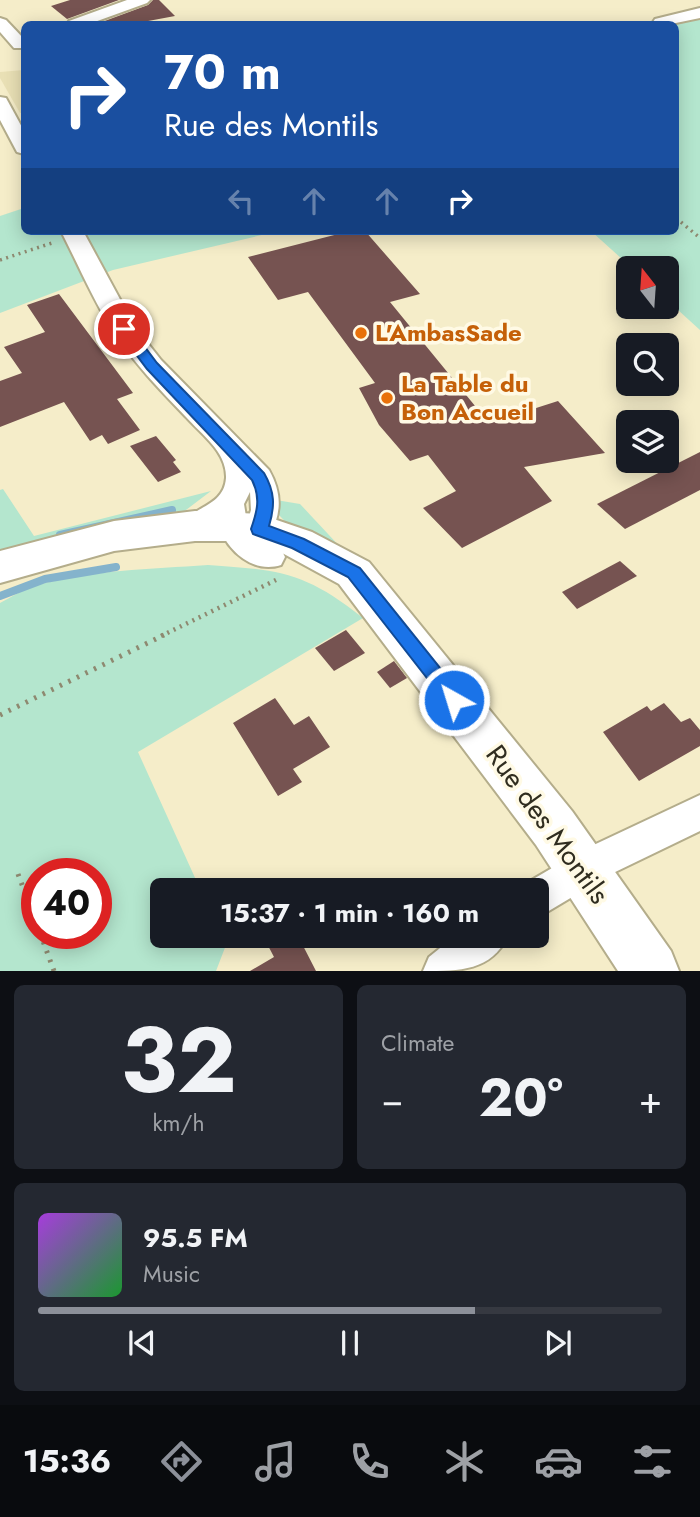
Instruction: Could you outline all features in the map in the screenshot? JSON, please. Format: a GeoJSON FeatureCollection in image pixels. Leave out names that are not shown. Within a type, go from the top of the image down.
{"type":"FeatureCollection","features":[{"type":"Feature","properties":{"kind":"street"},"geometry":{"type":"LineString","coordinates":[[83,21],[142,0]]}},
{"type":"Feature","properties":{"kind":"street"},"geometry":{"type":"LineString","coordinates":[[665,21],[700,13]]}},
{"type":"Feature","properties":{"kind":"street"},"geometry":{"type":"LineString","coordinates":[[0,23],[21,42]]}},
{"type":"Feature","properties":{"kind":"street"},"geometry":{"type":"LineString","coordinates":[[0,51],[21,43]]}},
{"type":"Feature","properties":{"kind":"street"},"geometry":{"type":"LineString","coordinates":[[0,102],[21,142]]}},
{"type":"Feature","properties":{"kind":"street"},"geometry":{"type":"LineString","coordinates":[[0,577],[82,561],[177,552],[244,535],[265,519],[265,490],[259,477],[152,366],[124,329],[74,235]]}},
{"type":"Feature","properties":{"kind":"street"},"geometry":{"type":"LineString","coordinates":[[234,452],[241,479],[244,535]]}},
{"type":"Feature","properties":{"kind":"street"},"geometry":{"type":"LineString","coordinates":[[0,567],[114,536],[244,535]]}},
{"type":"Feature","properties":{"kind":"street","name":"Rue des Montils"},"geometry":{"type":"LineString","coordinates":[[244,535],[291,560],[332,577],[387,616],[513,775],[651,971]]}},
{"type":"Feature","properties":{"kind":"street"},"geometry":{"type":"LineString","coordinates":[[549,891],[581,869],[635,846],[700,812]]}},
{"type":"Feature","properties":{"kind":"street"},"geometry":{"type":"LineString","coordinates":[[443,971],[473,948]]}},
{"type":"Feature","properties":{"kind":"path"},"geometry":{"type":"LineString","coordinates":[[679,220],[700,238]]}},
{"type":"Feature","properties":{"kind":"path"},"geometry":{"type":"LineString","coordinates":[[0,260],[68,235]]}},
{"type":"Feature","properties":{"kind":"path"},"geometry":{"type":"LineString","coordinates":[[0,715],[244,535]]}},
{"type":"Feature","properties":{"kind":"path"},"geometry":{"type":"LineString","coordinates":[[18,874],[21,882]]}},
{"type":"Feature","properties":{"kind":"path"},"geometry":{"type":"LineString","coordinates":[[46,949],[54,971]]}},
{"type":"Feature","properties":{"kind":"shaded area"},"geometry":{"type":"Polygon","coordinates":[[[21,70],[21,113],[0,78],[0,72],[21,70]]]}},
{"type":"Feature","properties":{"kind":"green space"},"geometry":{"type":"Polygon","coordinates":[[[700,16],[700,330],[679,311],[679,256],[619,256],[595,235],[679,235],[679,21],[674,21],[700,16]]]}},
{"type":"Feature","properties":{"kind":"green space"},"geometry":{"type":"Polygon","coordinates":[[[21,209],[21,235],[262,235],[113,270],[0,313],[0,216],[21,209]]]}},
{"type":"Feature","properties":{"kind":"green space"},"geometry":{"type":"Polygon","coordinates":[[[3,489],[34,536],[211,491],[182,513],[0,556],[0,490],[3,489]]]}},
{"type":"Feature","properties":{"kind":"green space"},"geometry":{"type":"Polygon","coordinates":[[[276,500],[300,504],[357,565],[293,530],[279,515],[276,500]]]}},
{"type":"Feature","properties":{"kind":"green space"},"geometry":{"type":"Polygon","coordinates":[[[208,565],[291,576],[324,591],[363,618],[138,752],[195,878],[150,878],[150,948],[225,948],[216,971],[0,971],[0,603],[30,588],[55,581],[143,569],[208,565]]]}},
{"type":"Feature","properties":{"kind":"building"},"geometry":{"type":"Polygon","coordinates":[[[70,0],[119,0],[67,19],[51,6],[70,0]]]}},
{"type":"Feature","properties":{"kind":"building"},"geometry":{"type":"Polygon","coordinates":[[[153,0],[159,0],[175,16],[148,21],[105,21],[148,5],[153,0]]]}},
{"type":"Feature","properties":{"kind":"building"},"geometry":{"type":"Polygon","coordinates":[[[334,235],[368,235],[420,294],[390,302],[489,423],[558,401],[605,453],[524,467],[552,501],[462,548],[423,508],[456,491],[428,455],[410,461],[379,425],[359,388],[375,383],[308,292],[278,300],[248,257],[334,235]]]}},
{"type":"Feature","properties":{"kind":"building"},"geometry":{"type":"Polygon","coordinates":[[[59,294],[133,393],[117,399],[140,430],[108,444],[102,435],[90,441],[64,402],[0,427],[0,381],[22,373],[4,347],[45,332],[27,305],[59,294]]]}},
{"type":"Feature","properties":{"kind":"building"},"geometry":{"type":"Polygon","coordinates":[[[156,436],[176,460],[173,462],[181,472],[158,482],[130,446],[156,436]]]}},
{"type":"Feature","properties":{"kind":"building"},"geometry":{"type":"Polygon","coordinates":[[[700,452],[700,490],[625,529],[597,504],[658,473],[679,473],[679,463],[700,452]]]}},
{"type":"Feature","properties":{"kind":"building"},"geometry":{"type":"Polygon","coordinates":[[[620,561],[637,576],[577,609],[562,592],[620,561]]]}},
{"type":"Feature","properties":{"kind":"building"},"geometry":{"type":"Polygon","coordinates":[[[346,630],[365,653],[334,671],[315,648],[346,630]]]}},
{"type":"Feature","properties":{"kind":"building"},"geometry":{"type":"Polygon","coordinates":[[[394,661],[407,678],[390,688],[377,672],[394,661]]]}},
{"type":"Feature","properties":{"kind":"building"},"geometry":{"type":"Polygon","coordinates":[[[275,698],[294,725],[309,716],[330,747],[293,769],[302,782],[278,796],[233,723],[275,698]]]}},
{"type":"Feature","properties":{"kind":"building"},"geometry":{"type":"Polygon","coordinates":[[[664,703],[681,722],[690,718],[700,730],[700,746],[639,781],[603,732],[647,706],[651,711],[664,703]]]}},
{"type":"Feature","properties":{"kind":"building"},"geometry":{"type":"Polygon","coordinates":[[[269,948],[304,948],[316,971],[250,971],[274,957],[269,948]]]}},
{"type":"Feature","properties":{"kind":"waterway"},"geometry":{"type":"LineString","coordinates":[[60,535],[172,510]]}},
{"type":"Feature","properties":{"kind":"waterway"},"geometry":{"type":"LineString","coordinates":[[0,596],[45,579],[116,567]]}},
{"type":"Feature","properties":{"kind":"place","name":"L'AmbasSade"},"geometry":{"type":"Point","coordinates":[361,333]}},
{"type":"Feature","properties":{"kind":"place","name":"La Table du Bon Accueil"},"geometry":{"type":"Point","coordinates":[387,398]}},
{"type":"Feature","properties":{"kind":"route"},"geometry":{"type":"LineString","coordinates":[[124,329],[152,366],[259,477],[265,490],[266,509],[265,519],[259,529],[298,543],[354,573],[454,700]]}}]}
